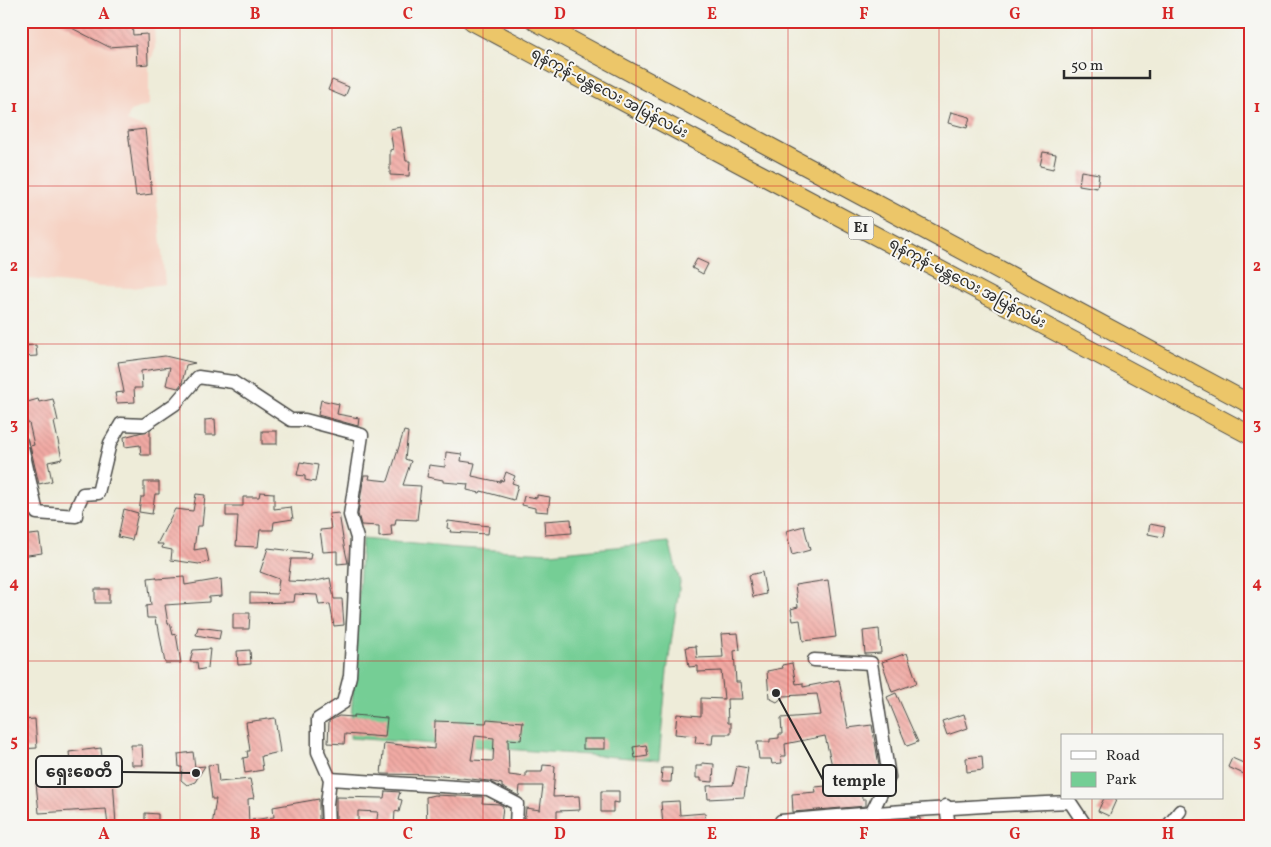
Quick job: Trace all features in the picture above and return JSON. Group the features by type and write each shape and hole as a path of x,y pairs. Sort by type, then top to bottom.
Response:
{"highway":[{"name":"ရန်ကုန်-မန္တလေး အမြန်လမ်း","path":"472,21 1250,435"},
{"name":"ရန်ကုန်-မန္တလေး အမြန်လမ်း","path":"535,21 1250,404"}],"street":[{"path":"21,442 37,513 76,516 76,509 83,494 98,493 110,443 121,424 144,424 175,404 198,377 233,382 291,420 305,420 362,434 350,515 356,538 350,676 343,703 318,719 318,752 330,779 327,804 328,826"},
{"path":"814,660 871,663 889,777 872,812"},
{"path":"330,779 488,789 517,804 516,826"},
{"path":"781,826 781,821 872,812 946,806 1070,802 1086,826"},
{"path":"946,806 949,826"},
{"path":"1168,826 1180,811"}],"shaded area":[{"path":"21,21 154,21 155,50 149,64 149,105 130,111 127,121 150,130 165,284 131,288 103,287 21,278"}],"green space":[{"path":"362,539 457,548 550,553 669,542 680,582 667,671 659,760 350,738"}],"building":[{"path":"58,21 98,21 102,26 132,23 133,35 147,34 148,64 137,65 136,45 109,47"},
{"path":"332,80 349,87 345,97 328,90"},
{"path":"951,112 970,117 967,128 948,123"},
{"path":"401,127 406,161 410,161 409,176 390,175 390,150 393,149 390,129"},
{"path":"145,129 152,194 136,196 128,131"},
{"path":"1043,152 1056,154 1053,169 1040,166"},
{"path":"1081,171 1099,174 1097,188 1079,185"},
{"path":"697,259 708,264 703,274 692,268"},
{"path":"36,345 37,356 21,357 21,346"},
{"path":"165,356 195,363 186,365 182,383 178,388 166,385 170,367 141,371 142,388 134,388 135,402 117,403 115,393 124,392 118,362"},
{"path":"38,399 39,402 53,399 58,421 54,422 62,459 48,462 52,481 39,484 30,446 34,445 29,423 27,423 26,415 21,415 21,404"},
{"path":"321,400 339,404 337,414 359,418 358,426 318,415"},
{"path":"215,419 216,435 205,435 205,420"},
{"path":"150,430 150,455 141,455 140,445 125,447 124,437"},
{"path":"262,431 277,431 277,444 262,444"},
{"path":"404,431 408,432 405,459 411,461 403,485 421,486 417,520 396,519 395,525 391,525 392,536 379,537 379,526 361,525 358,514 364,475 370,475 369,479 388,481"},
{"path":"446,452 462,454 461,461 475,463 472,476 500,482 501,480 503,481 506,472 515,476 512,483 518,485 514,500 481,491 480,493 467,490 468,484 443,482 443,480 427,477 429,465 445,467"},
{"path":"300,462 318,465 315,482 305,480 305,476 297,475"},
{"path":"144,482 159,482 159,494 155,494 152,514 139,512 141,497 144,497"},
{"path":"260,492 274,493 274,509 291,507 293,519 274,522 273,530 260,530 258,547 236,546 238,516 226,516 226,506 243,506 243,497 259,497"},
{"path":"196,494 205,495 202,526 197,526 194,550 206,548 209,562 199,564 171,560 172,550 162,548 163,544 157,544 175,509 193,511"},
{"path":"537,495 550,497 548,512 535,511 535,508 522,505 524,496 537,498"},
{"path":"124,509 138,513 132,540 118,537"},
{"path":"339,513 348,563 337,564 337,551 323,552 320,530 331,529 329,514"},
{"path":"571,519 572,533 545,535 544,521"},
{"path":"448,521 489,526 488,534 450,532 451,529 447,528"},
{"path":"1150,524 1165,527 1163,537 1148,534"},
{"path":"804,526 810,550 792,555 786,531"},
{"path":"39,534 42,553 21,556 21,536"},
{"path":"268,548 311,553 310,559 291,559 288,581 311,582 330,578 334,599 342,599 344,625 334,626 330,604 319,605 317,595 295,594 294,602 250,603 250,593 277,594 279,579 260,572"},
{"path":"762,572 766,594 753,597 749,575"},
{"path":"156,577 157,579 184,577 185,585 221,579 222,596 209,597 209,602 165,605 168,624 170,623 173,635 176,634 181,663 165,663 158,625 156,625 155,618 147,618 146,606 151,605 148,578"},
{"path":"828,580 836,637 803,641 800,620 793,621 791,609 798,607 795,585"},
{"path":"95,589 109,589 109,603 95,603"},
{"path":"233,613 250,613 249,629 233,629"},
{"path":"198,627 221,630 219,639 196,635"},
{"path":"879,629 881,653 865,654 863,631"},
{"path":"738,633 740,650 734,651 736,682 740,682 742,699 727,699 728,723 731,723 731,734 713,734 712,744 695,743 696,736 675,734 677,714 701,716 701,698 724,699 721,671 698,672 698,666 689,667 686,647 696,646 697,658 723,657 721,634"},
{"path":"210,649 208,668 198,670 197,662 190,662 193,650"},
{"path":"250,650 251,664 238,665 237,651"},
{"path":"907,653 917,683 892,692 882,662"},
{"path":"792,663 796,684 803,683 803,687 839,680 848,728 872,725 880,771 860,774 862,799 866,799 866,806 793,812 792,794 816,792 815,787 826,786 827,793 851,791 849,768 833,770 825,736 785,744 786,756 781,756 782,763 772,764 771,759 759,759 757,742 770,742 770,739 779,738 779,734 782,734 781,718 821,715 817,694 784,696 777,702 769,698 767,671 783,668 782,665"},
{"path":"896,693 918,742 907,746 887,697"},
{"path":"964,714 968,728 947,735 942,721"},
{"path":"354,715 387,718 385,737 345,734 344,744 328,743 329,721 339,716 354,717"},
{"path":"275,718 280,752 261,756 263,770 245,773 243,758 248,757 247,751 250,751 246,722"},
{"path":"35,719 37,748 21,749 21,720"},
{"path":"487,719 523,722 521,740 508,739 509,775 526,777 526,772 542,772 543,765 555,766 553,797 579,796 580,810 557,811 557,824 524,825 526,808 540,810 543,786 520,786 519,796 502,787 502,784 489,781 433,775 381,774 384,743 434,749 435,721 486,723","holes":["475,736 494,738 493,761 471,760"]},
{"path":"583,739 605,739 605,749 583,749"},
{"path":"131,745 142,745 143,765 132,765"},
{"path":"646,745 648,756 635,758 633,747"},
{"path":"101,748 104,777 113,777 116,826 108,826 106,809 39,813 36,783 72,779 69,752"},
{"path":"193,752 195,767 205,766 195,782 187,785 181,780 182,767 179,767 178,754"},
{"path":"982,756 983,770 967,772 966,758"},
{"path":"1232,758 1248,765 1244,774 1228,767"},
{"path":"702,763 714,764 713,782 701,781 701,778 696,778 696,766 702,766"},
{"path":"217,764 219,782 250,779 254,798 248,799 249,826 212,826 216,799 212,799 208,765"},
{"path":"737,766 748,768 744,797 708,799 707,786 733,785"},
{"path":"662,768 672,768 671,782 661,782"},
{"path":"385,791 400,792 398,799 402,800 399,812 395,811 394,826 376,826 378,812 358,811 358,826 345,826 346,821 336,822 336,797 384,798"},
{"path":"601,791 619,791 619,803 613,802 613,812 601,812"},
{"path":"434,795 483,797 482,803 499,804 503,806 501,826 427,826 426,797"},
{"path":"319,799 319,826 302,826 302,822 251,826 251,820 274,817 273,807"},
{"path":"1103,800 1116,800 1109,816 1098,811"},
{"path":"679,801 680,815 705,813 706,822 702,822 702,826 663,826 661,802"},
{"path":"145,813 158,814 158,826 145,826"},
{"path":"920,818 920,826 890,826 890,820"}],"place":[{"name":"temple","path":"776,693"},
{"name":"ရှေးစေတီ","path":"196,773"}]}
